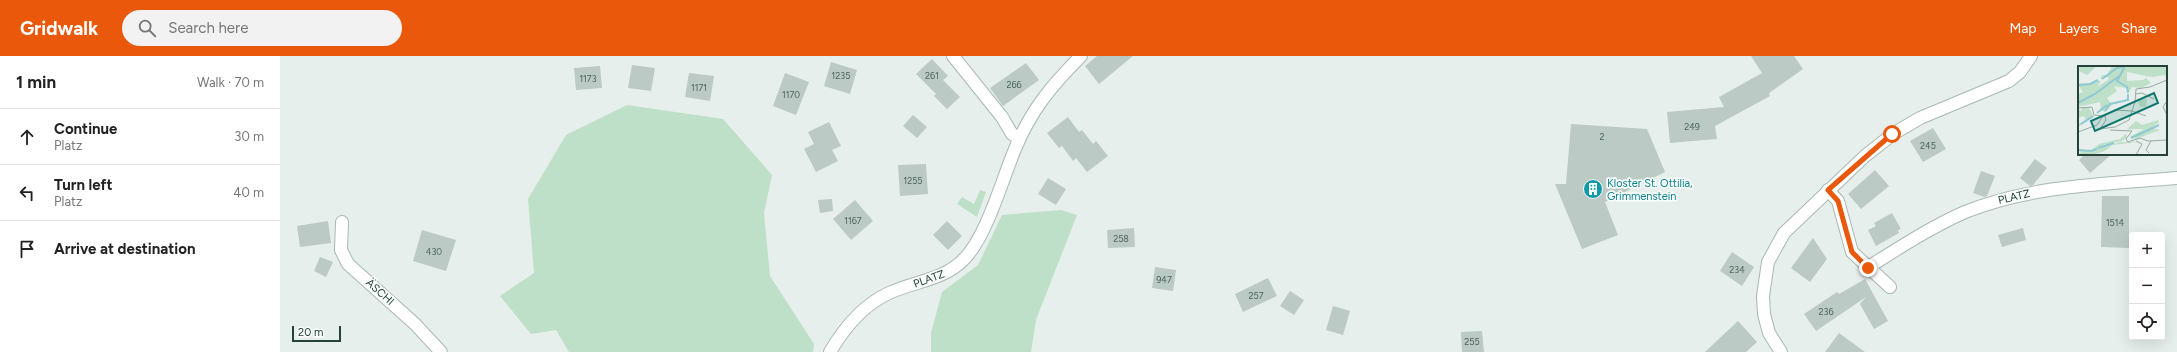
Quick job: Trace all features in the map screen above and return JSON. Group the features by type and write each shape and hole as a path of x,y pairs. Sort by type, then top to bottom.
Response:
{"street":[{"path":"953,56 1002,117 1012,134 1019,138"},
{"name":"PLATZ","path":"830,352 844,329 863,310 889,293 949,272 965,259 977,245 1019,138 1031,114 1046,93 1081,56"},
{"path":"1781,352 1769,333 1764,314 1762,296 1768,262 1784,233 1828,190 1892,134 1920,118 2009,81 2020,72 2031,56"},
{"name":"PLATZ","path":"1868,268 1917,237 1965,212 2000,200 2055,188 2177,178"},
{"path":"1828,190 1838,201 1852,252 1890,287"},
{"name":"ÄSCHI","path":"342,222 341,250 348,264 414,324 441,352"}],"green space":[{"path":"627,105 723,119 772,175 764,213 770,276 814,344 813,352 569,352 556,330 531,334 500,296 534,273 528,199 566,135"},
{"path":"980,190 986,192 977,217 957,204 962,197 974,204"},
{"path":"1061,210 1077,215 1036,320 1031,352 931,352 931,333 942,292 978,265 1002,215"}],"building":[{"path":"1097,56 1133,56 1099,84 1085,66"},
{"path":"1751,56 1794,56 1803,69 1769,93 1770,96 1715,126 1717,139 1670,143 1667,112 1724,107 1719,97 1762,73"},
{"path":"932,59 948,76 943,80 960,97 947,109 934,96 936,94 916,74"},
{"path":"831,62 857,70 850,94 824,86"},
{"path":"1026,63 1039,80 1003,106 990,88"},
{"path":"632,65 655,68 651,91 628,88"},
{"path":"600,66 602,88 576,90 574,68"},
{"path":"689,73 714,76 710,101 685,97"},
{"path":"785,73 809,82 796,115 773,106"},
{"path":"913,115 927,127 917,138 903,126"},
{"path":"1068,117 1079,132 1082,130 1093,144 1096,141 1108,156 1087,172 1076,158 1073,161 1062,146 1059,148 1047,133"},
{"path":"829,122 841,146 832,150 838,161 816,172 804,149 814,144 808,132"},
{"name":"Kloster St. Ottilia, Grimmenstein","path":"1571,124 1647,129 1665,172 1605,202 1618,235 1582,249 1555,184 1566,184"},
{"path":"1933,128 1946,149 1923,162 1910,141"},
{"path":"2084,155 2111,155 2090,173 2079,160"},
{"path":"2035,159 2047,168 2033,185 2030,186 2020,178"},
{"path":"926,164 928,194 900,196 898,165"},
{"path":"1875,170 1889,186 1861,209 1848,194"},
{"path":"1981,171 1995,176 1987,196 1984,197 1973,193"},
{"path":"1048,178 1066,189 1056,205 1038,194"},
{"path":"2102,196 2129,196 2129,248 2101,247"},
{"path":"832,199 833,211 820,213 818,200"},
{"path":"855,200 873,221 851,240 833,219"},
{"path":"1892,213 1901,229 1898,230 1899,233 1876,246 1868,230 1876,226 1874,223"},
{"path":"328,221 331,243 300,247 297,226"},
{"path":"947,221 962,236 948,250 933,235"},
{"path":"1134,228 1135,247 1108,248 1107,230"},
{"path":"2023,228 2026,240 2002,247 1998,235"},
{"path":"422,230 456,240 446,271 413,261"},
{"path":"1813,238 1827,259 1810,282 1791,268"},
{"path":"1732,252 1754,267 1742,286 1720,271"},
{"path":"320,257 333,262 326,277 314,271"},
{"path":"1155,267 1176,270 1173,291 1152,288"},
{"path":"1268,278 1277,296 1243,312 1235,294"},
{"path":"1865,279 1888,321 1874,329 1860,304 1866,297 1816,331 1804,314 1837,292 1839,294"},
{"path":"1290,291 1304,300 1294,315 1280,306"},
{"path":"1333,306 1350,311 1343,335 1326,330"},
{"path":"1738,321 1757,342 1746,352 1705,352"},
{"path":"1482,331 1484,352 1462,352 1461,332"},
{"path":"1839,333 1865,352 1825,352"}],"place":[{"name":"Kloster St. Ottilia, Grimmenstein","path":"1593,189"}],"route":[{"path":"1868,268 1852,252 1838,201 1828,190 1865,156 1892,134"}]}
